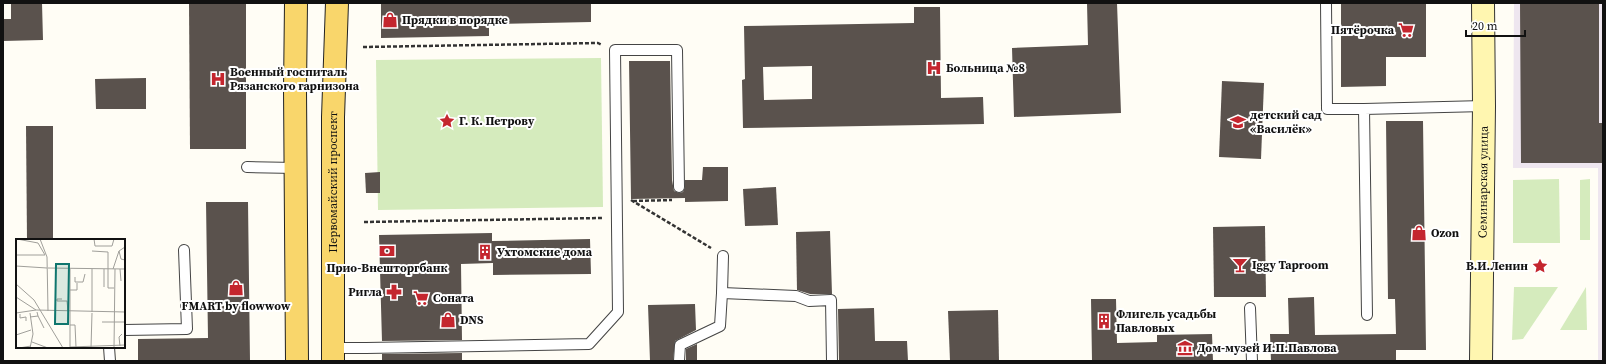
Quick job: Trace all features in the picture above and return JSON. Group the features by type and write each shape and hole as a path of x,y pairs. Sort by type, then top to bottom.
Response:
{"main road":[{"path":"296,3 297,361"},
{"name":"Первомайский проспект","path":"333,354 333,117 336,3"},
{"name":"Семинарская улица","path":"1481,361 1484,106 1483,3"}],"lane":[{"path":"1326,3 1327,109 1484,106"},
{"path":"333,354 374,348 589,344 618,312 616,218 616,50 677,50 679,187"},
{"path":"1364,109 1367,315"},
{"path":"247,167 296,168"},
{"path":"125,330 187,329 184,250"},
{"path":"679,361 680,346 720,326 723,256"},
{"path":"722,293 796,296 809,300 831,300 832,361"},
{"path":"1250,308 1252,361"},
{"path":"109,348 110,361"}],"path":[{"path":"363,48 598,43 616,50"},
{"path":"616,196 633,201 723,256"},
{"path":"616,196 633,201 679,200"},
{"path":"364,222 616,218"}],"shaded area":[{"path":"1514,3 1603,3 1603,361 1598,361 1598,168 1513,168"}],"green space":[{"path":"601,58 603,207 378,210 376,60"},
{"path":"1559,179 1560,243 1513,243 1513,180"},
{"path":"1590,179 1590,240 1580,240 1580,180"},
{"path":"1514,287 1558,287 1523,339 1512,340"},
{"path":"1586,287 1587,330 1560,330"}],"building":[{"path":"11,3 42,3 43,40 3,41 3,19 11,19"},
{"name":"Военный госпиталь Рязанского гарнизона","path":"189,3 246,3 246,149 190,149"},
{"path":"381,3 591,3 591,22 489,24 489,36 381,38"},
{"path":"1087,3 1117,3 1121,113 1014,117 1012,48 1088,45"},
{"path":"1341,3 1426,3 1426,57 1386,57 1386,86 1341,87"},
{"path":"1520,3 1599,3 1599,123 1603,123 1603,163 1521,163"},
{"path":"914,7 940,7 941,98 983,97 984,124 743,128 742,80 745,79 744,26 914,23","holes":["812,66 812,99 764,100 763,67"]},
{"path":"629,61 670,61 672,180 674,191 679,193 683,192 685,180 702,180 703,167 728,167 728,201 685,202 685,198 631,199"},
{"path":"146,78 146,109 96,109 95,79"},
{"path":"1222,81 1264,83 1261,159 1219,157"},
{"path":"1386,121 1423,121 1426,350 1396,350 1396,361 1271,361 1270,334 1289,334 1288,298 1314,297 1315,335 1396,334 1395,299 1388,299"},
{"path":"26,126 53,126 53,239 27,239"},
{"path":"380,172 380,193 366,193 365,173"},
{"path":"776,187 778,225 745,226 743,189"},
{"path":"206,202 248,202 250,361 138,361 138,339 208,338"},
{"path":"1265,226 1266,297 1214,297 1213,227"},
{"path":"830,231 832,294 810,294 797,290 796,232"},
{"path":"492,233 492,241 590,239 591,274 493,275 493,263 461,264 462,340 382,341 379,235"},
{"path":"1091,299 1116,299 1117,343 1157,342 1157,335 1212,334 1213,361 1092,361"},
{"path":"695,304 696,330 675,341 673,361 650,361 648,305"},
{"path":"874,308 875,341 907,341 908,361 839,361 838,309"},
{"path":"998,310 999,361 950,361 948,311"},
{"path":"697,344 697,361 686,361 686,349"},
{"path":"462,353 462,361 382,361 382,354"}],"place":[{"name":"Прядки в порядке","path":"390,20"},
{"name":"Пятёрочка","path":"1406,30"},
{"name":"Больница №8","path":"934,68"},
{"name":"Военный госпиталь Рязанского гарнизона","path":"218,79"},
{"name":"Г. К. Петрову","path":"447,121"},
{"name":"детский сад «Василёк»","path":"1238,122"},
{"name":"Ozon","path":"1419,233"},
{"name":"Прио-Внешторгбанк","path":"387,251"},
{"name":"Ухтомские дома","path":"485,252"},
{"name":"Iggy Taproom","path":"1240,265"},
{"name":"В.И.Ленин","path":"1540,266"},
{"name":"FMART by flowwow","path":"236,288"},
{"name":"Ригла","path":"394,292"},
{"name":"Соната","path":"421,298"},
{"name":"DNS","path":"448,320"},
{"name":"Флигель усадьбы Павловых","path":"1104,321"},
{"name":"Дом-музей И.П.Павлова","path":"1185,348"}]}
